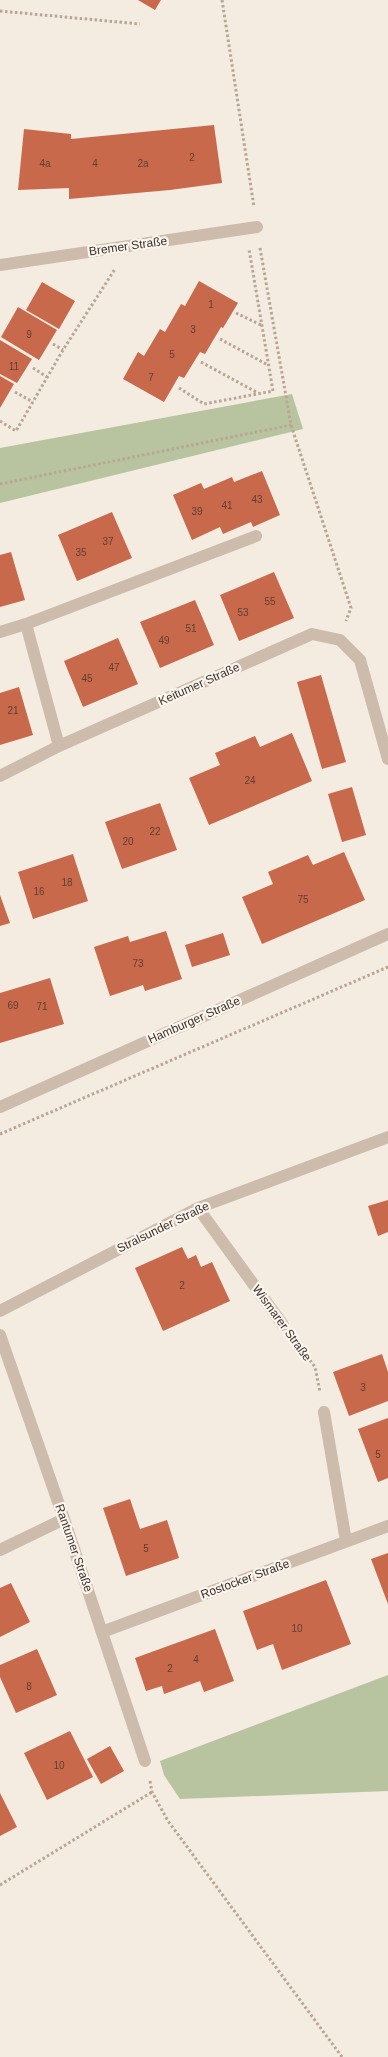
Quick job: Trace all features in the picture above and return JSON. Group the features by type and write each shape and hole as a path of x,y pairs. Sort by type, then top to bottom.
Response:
{"street":[{"name":"Bremer Straße","path":"0,265 251,228"},
{"path":"0,632 26,624 256,536"},
{"path":"26,624 59,746"},
{"name":"Keitumer Straße","path":"0,776 59,746 312,634 340,640"},
{"path":"340,640 360,660 388,759"},
{"name":"Hamburger Straße","path":"0,1107 388,934"},
{"name":"Stralsunder Straße","path":"0,1311 198,1208 388,1137"},
{"name":"Wismarer Straße","path":"198,1208 284,1325"},
{"name":"Rantumer Straße","path":"0,1335 145,1761"},
{"path":"324,1412 346,1541"},
{"path":"0,1550 64,1519"},
{"name":"Rostocker Straße","path":"102,1632 388,1526"}],"path":[{"path":"179,388 204,404 273,390 262,326 222,0"},
{"path":"0,11 140,24"},
{"path":"251,228 291,425 351,608 340,640"},
{"path":"0,422 16,431 63,350 131,245"},
{"path":"236,313 262,326"},
{"path":"220,339 269,365"},
{"path":"53,344 63,350"},
{"path":"200,362 259,393"},
{"path":"33,368 47,377"},
{"path":"15,392 33,402"},
{"path":"0,484 291,425"},
{"path":"0,1134 388,967"},
{"name":"Wismarer Straße","path":"284,1325 315,1367 324,1412"},
{"path":"145,1761 152,1792 168,1820 342,2057"},
{"path":"0,1885 152,1792"}],"green space":[{"path":"292,394 303,429 0,503 0,448"},
{"path":"388,1675 388,1791 180,1799 164,1775 160,1761"}],"building":[{"path":"138,0 161,0 155,10"},
{"path":"214,125 222,183 170,190 69,199 69,188 18,190 24,129 71,134 71,139"},
{"path":"199,281 238,303 205,354 200,352 184,378 179,376 164,402 123,379 138,352 144,356 160,329 165,332 181,304 185,306"},
{"path":"42,282 75,301 59,329 26,310"},
{"path":"18,307 57,330 39,360 1,337"},
{"path":"0,340 32,359 17,383 0,374"},
{"path":"0,376 14,384 0,408"},
{"path":"262,471 280,515 253,527 251,522 223,534 220,527 192,540 173,495 201,483 204,489 232,477 234,482"},
{"path":"112,512 132,558 77,581 58,535"},
{"path":"11,552 25,600 0,607 0,555"},
{"path":"274,572 294,618 239,641 220,595"},
{"path":"195,600 214,645 160,668 140,622"},
{"path":"118,638 138,684 83,707 64,661"},
{"path":"321,675 346,762 322,769 297,682"},
{"path":"19,687 33,735 0,745 0,693"},
{"path":"292,733 312,781 209,825 189,778 220,765 215,753 255,736 260,747"},
{"path":"352,787 366,835 342,842 328,794"},
{"path":"160,803 177,850 122,869 105,822"},
{"path":"344,852 365,900 262,944 242,897 273,884 268,872 308,855 313,865"},
{"path":"73,854 88,901 33,919 18,872"},
{"path":"0,895 10,923 0,926"},
{"path":"166,931 182,979 145,991 143,985 110,996 94,947 128,936 130,942"},
{"path":"223,933 230,955 192,967 185,945"},
{"path":"50,978 64,1024 0,1043 0,993"},
{"path":"388,1200 388,1232 378,1236 368,1206"},
{"path":"182,1247 188,1259 196,1255 201,1267 212,1262 230,1301 163,1331 135,1268"},
{"path":"382,1354 388,1372 388,1401 349,1416 333,1372"},
{"path":"388,1418 388,1478 378,1482 358,1429"},
{"path":"130,1499 140,1529 167,1520 179,1558 126,1576 103,1508"},
{"path":"388,1553 388,1604 371,1559"},
{"path":"326,1580 351,1644 282,1670 273,1644 257,1650 243,1611"},
{"path":"11,1583 30,1622 0,1637 0,1588"},
{"path":"215,1629 234,1681 204,1692 200,1681 164,1694 162,1686 146,1691 135,1658"},
{"path":"37,1649 57,1695 16,1713 0,1677 0,1665"},
{"path":"70,1731 93,1777 47,1800 24,1753"},
{"path":"110,1746 124,1771 101,1784 87,1759"},
{"path":"0,1793 17,1827 0,1836"}]}
